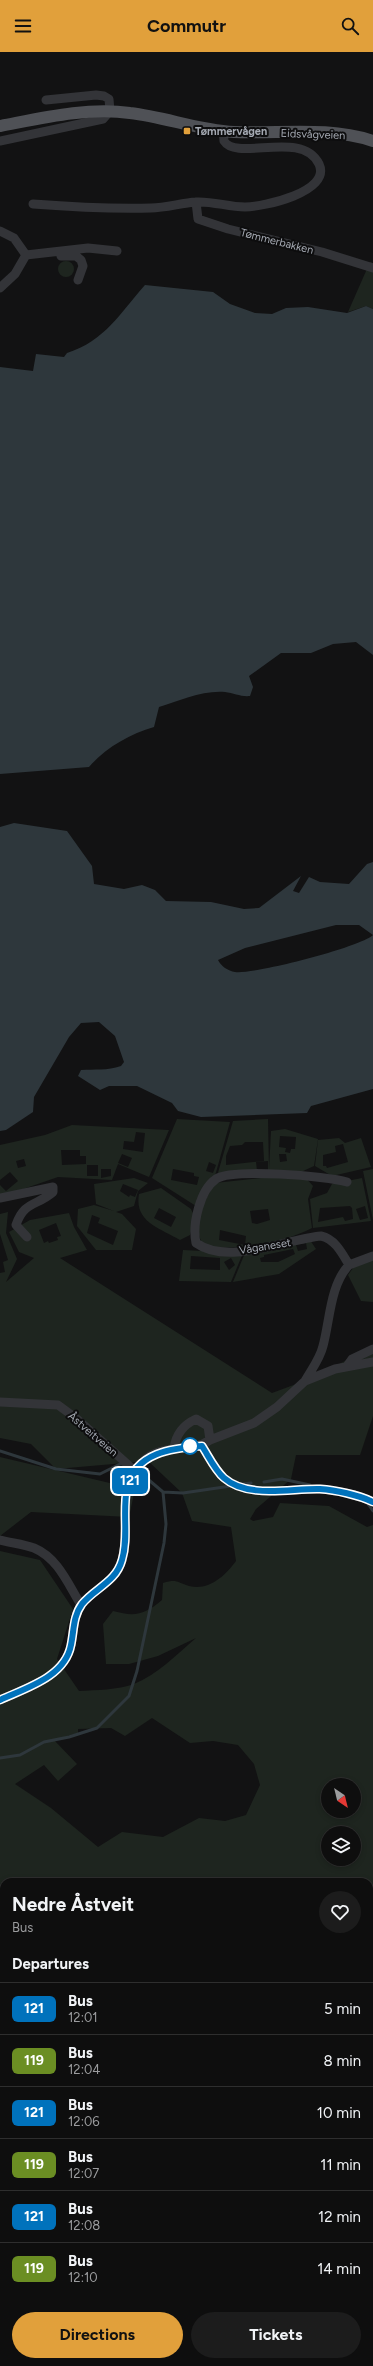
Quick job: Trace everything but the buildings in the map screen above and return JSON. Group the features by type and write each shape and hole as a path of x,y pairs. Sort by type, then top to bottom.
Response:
{"main road":[{"name":"Eidsvågveien","path":"0,126 67,115 110,111 140,114 223,131 325,132 356,136 373,141"}],"street":[{"path":"0,141 95,122 106,118 110,111 109,99 101,95 46,100"},
{"path":"33,204 151,208 196,202 243,207 259,205 306,191 319,176 320,167 317,160 304,151 283,146 233,148 226,144 223,131"},
{"name":"Tømmerbakken","path":"196,202 198,219 228,229 322,252 373,268"},
{"path":"0,231 14,238 26,254 36,257 70,255 79,258 83,266 78,280"},
{"path":"26,254 88,248 117,251"},
{"path":"0,288 15,274 26,254"},
{"name":"Våganeset","path":"347,1182 301,1174 252,1174 218,1177 209,1185 203,1198 195,1232 196,1243 202,1247 220,1251 247,1251 314,1237 326,1237 340,1250 349,1265"},
{"path":"0,1198 46,1186 53,1187 53,1192 30,1205 20,1215 16,1225 27,1237"},
{"path":"0,1700 41,1681 60,1668 66,1658 71,1646 74,1622 82,1605 112,1579 122,1561 126,1536 127,1488 138,1468 152,1454 174,1448 206,1443 254,1423 277,1407 305,1381 320,1356 336,1287 344,1270 349,1265 373,1256"},
{"path":"347,1366 352,1359 373,1349"},
{"path":"305,1381 347,1366 373,1362"},
{"name":"Åstveitveien","path":"0,1402 58,1405 77,1418 127,1463 138,1468"},
{"path":"174,1448 175,1439 181,1430 187,1423 196,1420 208,1426 206,1443 216,1470 225,1479 236,1485 253,1489 322,1489 373,1502"},
{"path":"0,1540 34,1548 46,1555 58,1566 82,1605"}],"shaded area":[{"path":"63,261 69,261 74,266 72,275 69,277 63,277 58,272 58,266"},
{"path":"370,262 373,263 373,309 366,306 348,312"},
{"path":"145,285 213,292 230,304 255,313 272,314 286,308 308,307 347,313 366,306 373,309 373,655 356,642 333,644 311,653 281,653 249,676 253,687 250,696 225,692 208,693 191,696 159,707 154,727 118,742 95,760 89,767 0,774 0,367 33,371 36,354 64,357 67,353 80,348 102,334"},
{"path":"14,823 67,831 92,866 94,884 124,889 142,885 155,890 166,901 211,902 244,909 259,908 301,876 293,891 299,893 309,877 320,882 349,884 367,864 373,862 373,935 373,1089 311,1106 307,1113 201,1117 178,1111 172,1103 137,1086 109,1086 100,1090 78,1076 81,1070 111,1069 121,1066 124,1062 115,1036 99,1022 81,1023 69,1037 34,1097 33,1112 6,1130 0,1131 0,827","holes":["336,925 359,925 373,935 364,940 329,953 283,965 245,972 230,971 218,960 245,948"]},
{"path":"177,1119 230,1122 215,1176 196,1206 152,1178","holes":["209,1162 216,1165 213,1173 206,1171","173,1169 194,1173 194,1176 199,1177 197,1185 171,1180"]},
{"path":"268,1119 269,1170 271,1131 285,1129 318,1139 314,1166 301,1172 217,1176 233,1121","holes":["280,1136 296,1137 295,1149 291,1149 290,1153 285,1152 286,1148 279,1147","245,1142 263,1142 264,1161 226,1165 226,1156 230,1146 242,1145","279,1154 286,1154 287,1161 280,1162","268,1161 268,1171 257,1171 256,1162"]},
{"path":"72,1125 169,1130 149,1177 118,1164 112,1180 58,1177 0,1197 0,1185 6,1191 18,1181 10,1172 0,1180 0,1145 45,1135","holes":["136,1132 145,1133 143,1152 123,1149 124,1141 134,1142","61,1150 80,1150 80,1156 86,1156 86,1164 62,1165","122,1154 132,1158 128,1167 118,1163","24,1159 26,1166 18,1168 16,1161","87,1165 98,1165 98,1176 87,1176","101,1169 111,1169 111,1176 101,1178"]},
{"path":"339,1138 345,1143 361,1138 371,1167 332,1176 315,1166 318,1140","holes":["343,1144 348,1162 327,1168 326,1166 323,1166 323,1155 336,1152 335,1146"]},
{"path":"373,1169 373,1220 363,1171"},
{"path":"280,1176 305,1177 313,1186 308,1199 312,1228 300,1234 259,1245 231,1248 204,1246 198,1230 198,1222 203,1206 215,1183","holes":["268,1209 270,1220 257,1224 252,1223 250,1211","220,1230 246,1236 245,1245 219,1240"]},
{"path":"134,1178 148,1183 138,1191 134,1206 116,1212 122,1214 136,1229 132,1250 96,1250 77,1226 78,1209 94,1205 114,1211 96,1204 94,1184","holes":["123,1184 138,1190 135,1197 130,1195 129,1197 120,1191","92,1215 100,1218 98,1223 118,1231 113,1245 87,1233"]},
{"path":"362,1178 371,1221 313,1228 310,1199 327,1193 332,1184","holes":["350,1206 352,1208 353,1219 345,1221 343,1217 318,1222 320,1208","365,1206 368,1218 360,1220 356,1209"]},
{"path":"161,1188 191,1209 194,1216 190,1235 180,1240 150,1223 140,1211 139,1194","holes":["159,1208 176,1217 171,1227 154,1218"]},
{"path":"8,1212 6,1233 17,1259 6,1282 34,1258 19,1252 9,1232 30,1220 69,1213 74,1227 87,1250 60,1258 272,1393 307,1380 373,1347 373,1416 360,1455 296,1455 291,1479 256,1509 250,1519 253,1521 273,1517 280,1503 329,1506 367,1527 373,1525 373,1878 0,1878 0,1551 40,1560 73,1609 57,1659 79,1691 114,1689 134,1684 159,1670 196,1638 158,1656 129,1664 106,1664 103,1624 113,1611 127,1614 144,1612 162,1600 163,1583 174,1581 196,1587 210,1584 222,1577 236,1561 231,1527 192,1521 182,1493 148,1461 56,1469 31,1444 0,1438 0,1273 5,1272 3,1262 8,1260 0,1234 0,1214","holes":["56,1223 61,1236 57,1237 58,1240 44,1243 39,1230","152,1718 190,1743 213,1741 238,1745 254,1764 260,1785 246,1815 225,1821 199,1818 163,1837 122,1832 98,1847 51,1808 15,1784 44,1765 58,1781 77,1764 54,1740 78,1733 78,1729 111,1728 125,1736"]},
{"path":"310,1240 316,1249 279,1274 233,1282 245,1253","holes":["306,1243 307,1249 298,1251 296,1245","293,1249 295,1254 278,1262 261,1262 260,1258 264,1257 264,1255"]},
{"path":"183,1250 243,1253 231,1282 179,1281","holes":["191,1256 220,1258 220,1270 190,1269","231,1258 235,1265 229,1270 224,1262"]},
{"path":"373,1259 373,1302 361,1301 348,1275 353,1268"},
{"path":"0,1457 135,1489 129,1517 31,1512 0,1536"}],"waterway":[{"path":"0,1451 56,1469 100,1474 123,1464"},
{"path":"0,1758 20,1755 44,1742 69,1737 97,1728 129,1696 137,1671 164,1543 166,1524 163,1492 137,1470"},
{"path":"264,1482 282,1479 310,1485"},
{"path":"243,1484 251,1483"},
{"path":"163,1492 183,1493 231,1486"},
{"path":"368,1504 373,1511"}],"bus line":[{"name":"121","path":"0,1700 52,1675 60,1668 71,1646 74,1622 82,1605 112,1579 122,1561 126,1536 127,1488 135,1471 152,1454 174,1448 202,1446 216,1470 225,1479 236,1485 253,1489 273,1490 322,1489 373,1502"}],"place":[{"name":"Tømmervågen","path":"187,131"}]}
